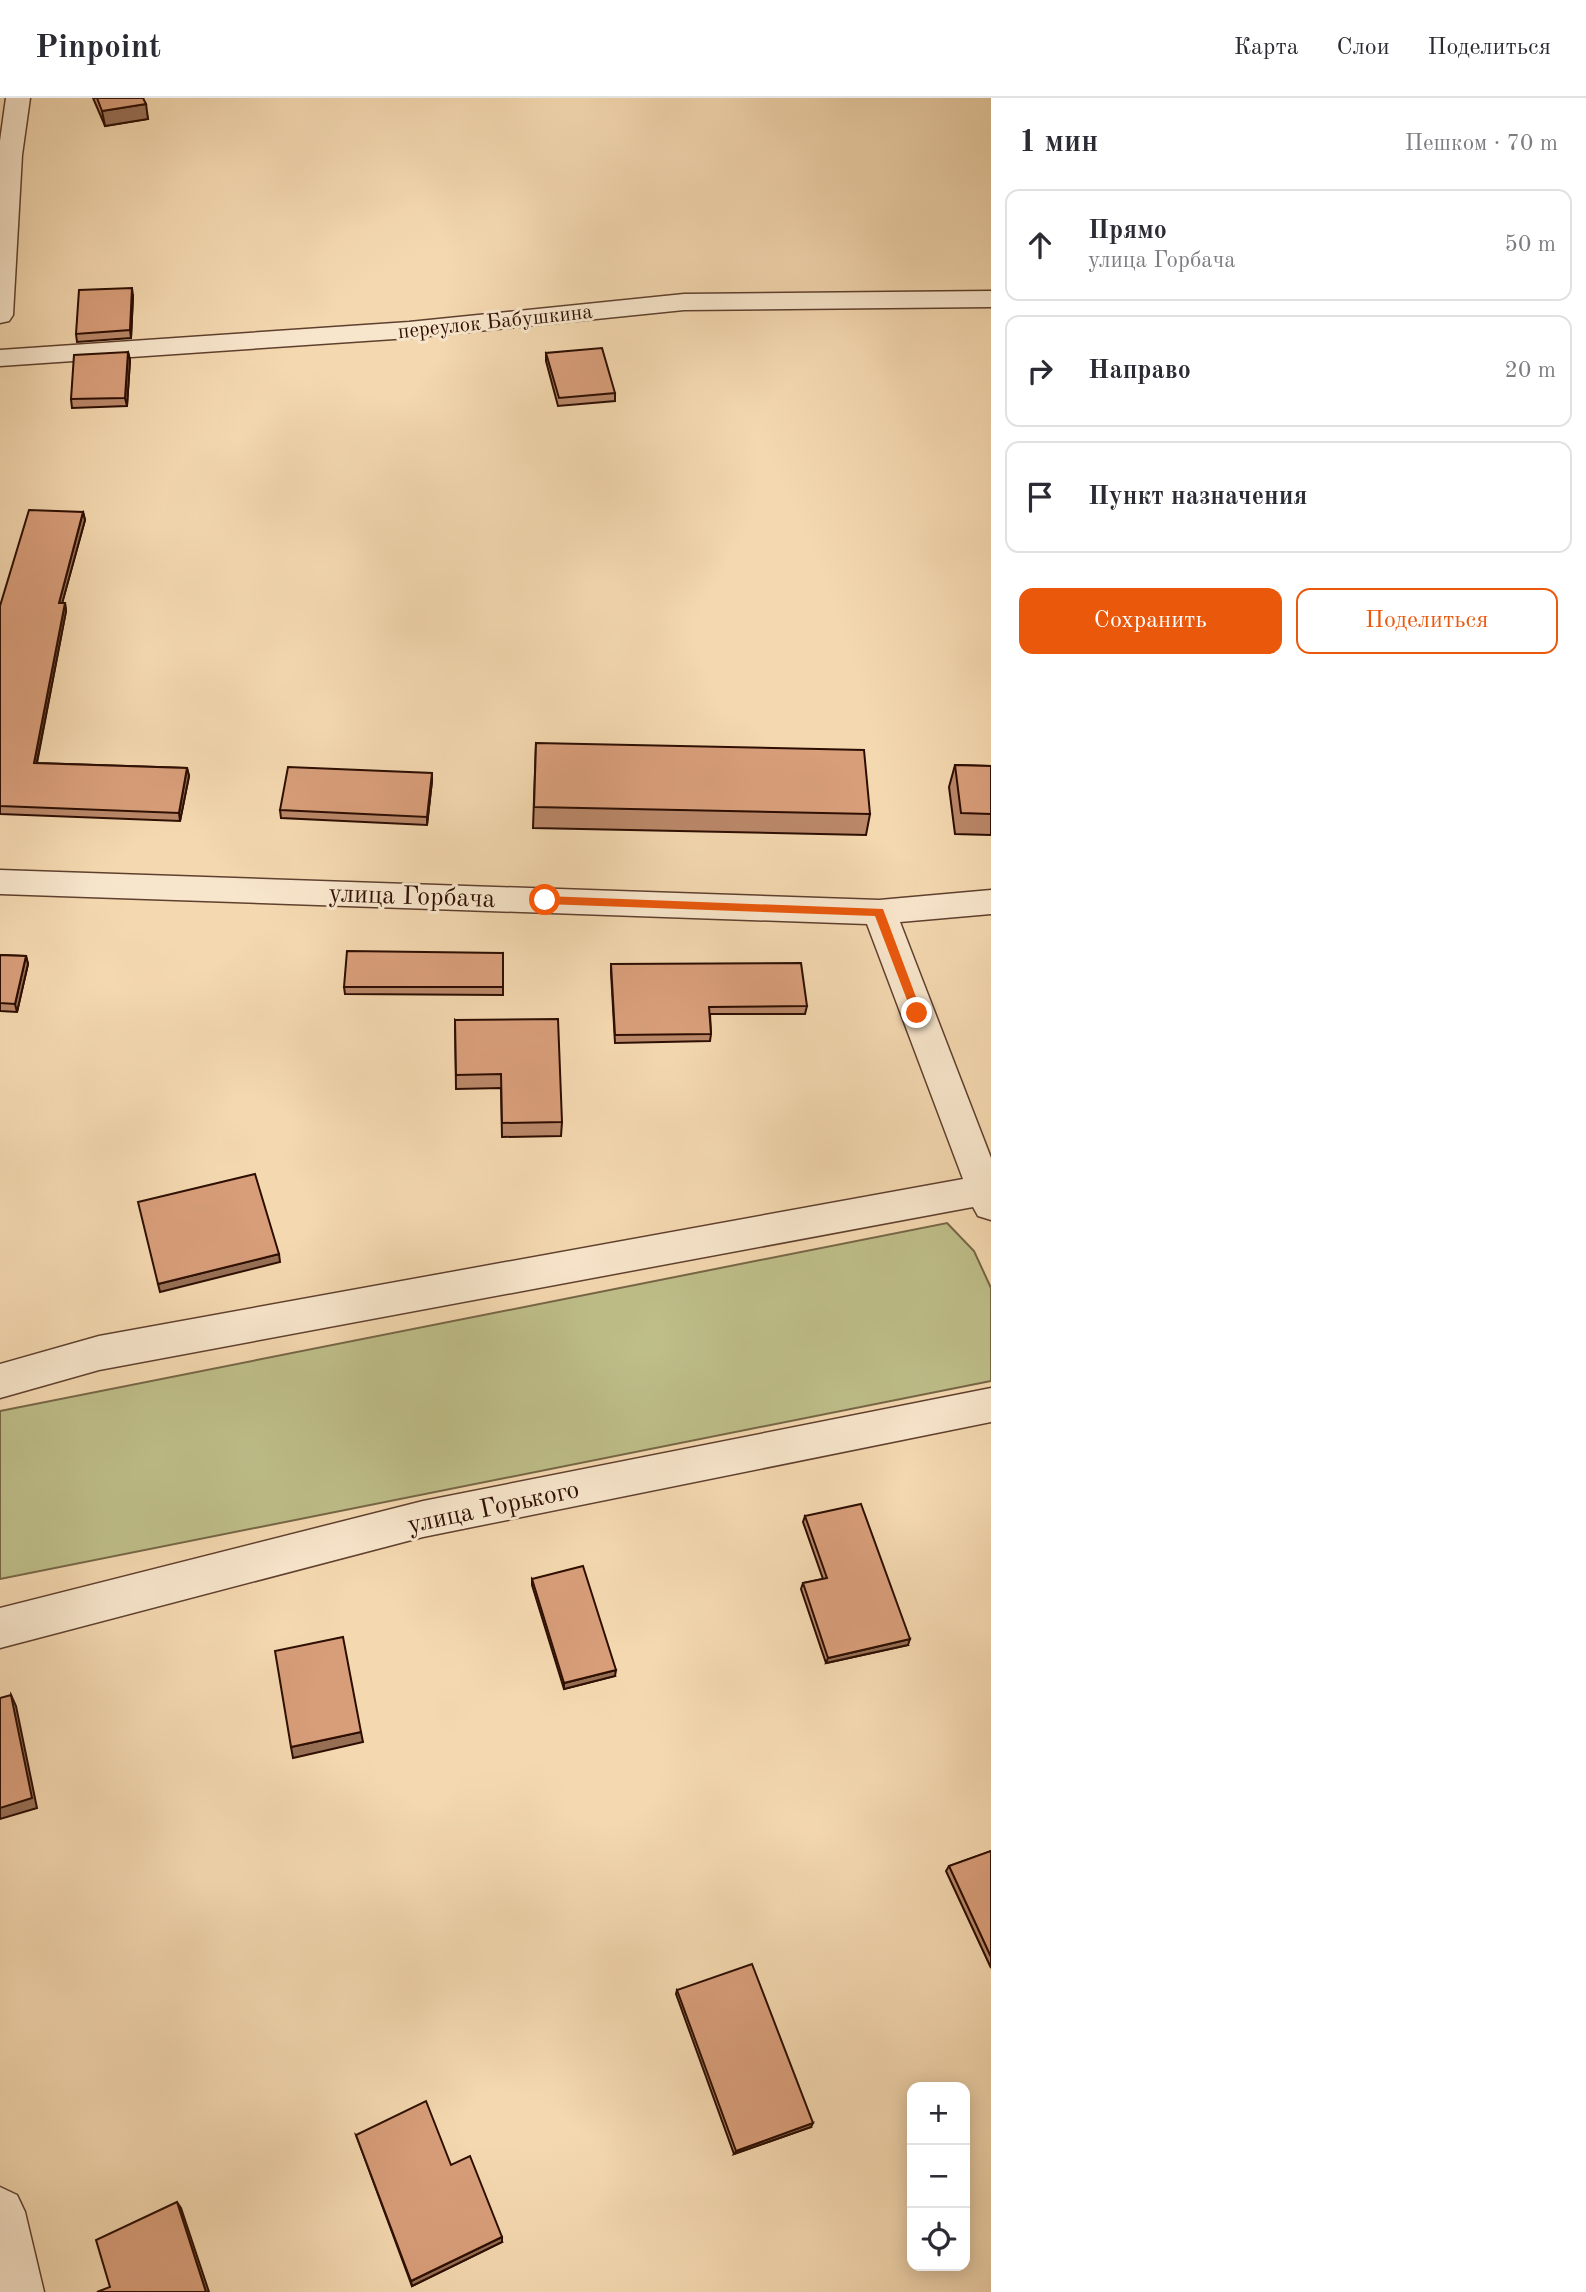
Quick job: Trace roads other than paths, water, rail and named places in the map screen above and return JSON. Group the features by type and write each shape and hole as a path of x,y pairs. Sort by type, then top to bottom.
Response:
{"street":[{"path":"0,315 10,155 18,98"},
{"name":"переулок Бабушкина","path":"0,358 409,330 684,302 991,299"},
{"name":"улица Горбача","path":"0,882 879,912 991,902"},
{"path":"0,1381 99,1353 987,1197 879,912"},
{"name":"улица Горького","path":"0,1628 423,1519 991,1405"},
{"path":"0,2212 19,2292"}]}
